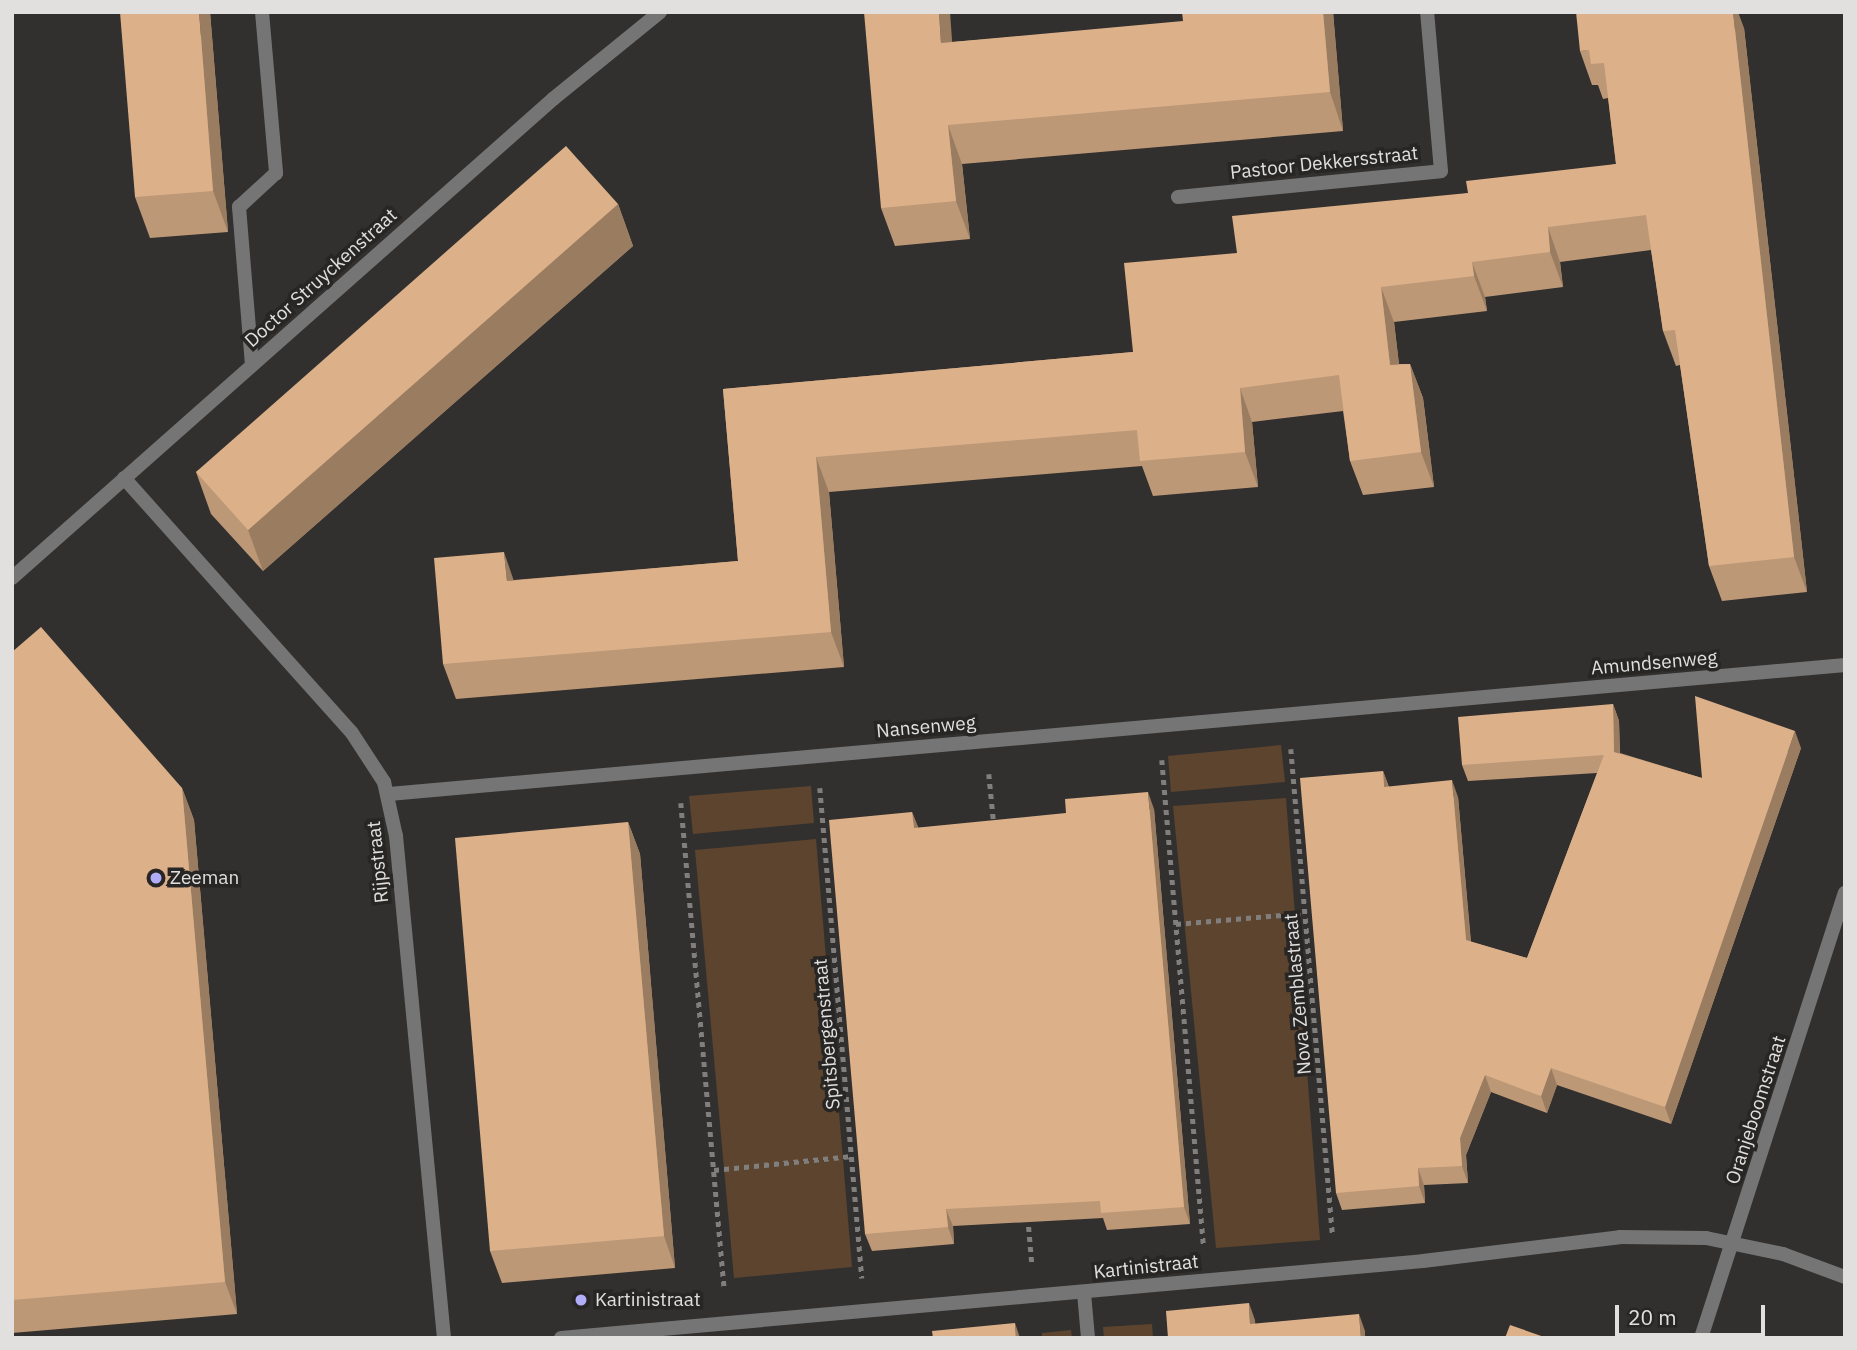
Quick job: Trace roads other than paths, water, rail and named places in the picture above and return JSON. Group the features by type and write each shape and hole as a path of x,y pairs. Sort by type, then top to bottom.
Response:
{"street":[{"path":"252,365 239,207 276,173 262,12"},
{"name":"Doctor Struyckenstraat","path":"12,578 252,365 660,12"},
{"name":"Pastoor Dekkersstraat","path":"1178,197 1441,171 1427,12"},
{"name":"Rijpstraat","path":"124,478 352,733 388,794 444,1338"},
{"name":"Amundsenweg","path":"1468,700 1845,665"},
{"name":"Nansenweg","path":"388,794 1468,700"},
{"name":"Oranjeboomstraat","path":"1701,1338 1734,1244 1845,893"},
{"name":"Kartinistraat","path":"561,1338 609,1336 726,1321 1084,1293 1336,1269 1620,1237 1734,1244 1845,1277"},
{"path":"1084,1293 1088,1338"}],"place":[{"name":"Zeeman","path":"156,878"},
{"name":"Kartinistraat","path":"581,1300"}]}
